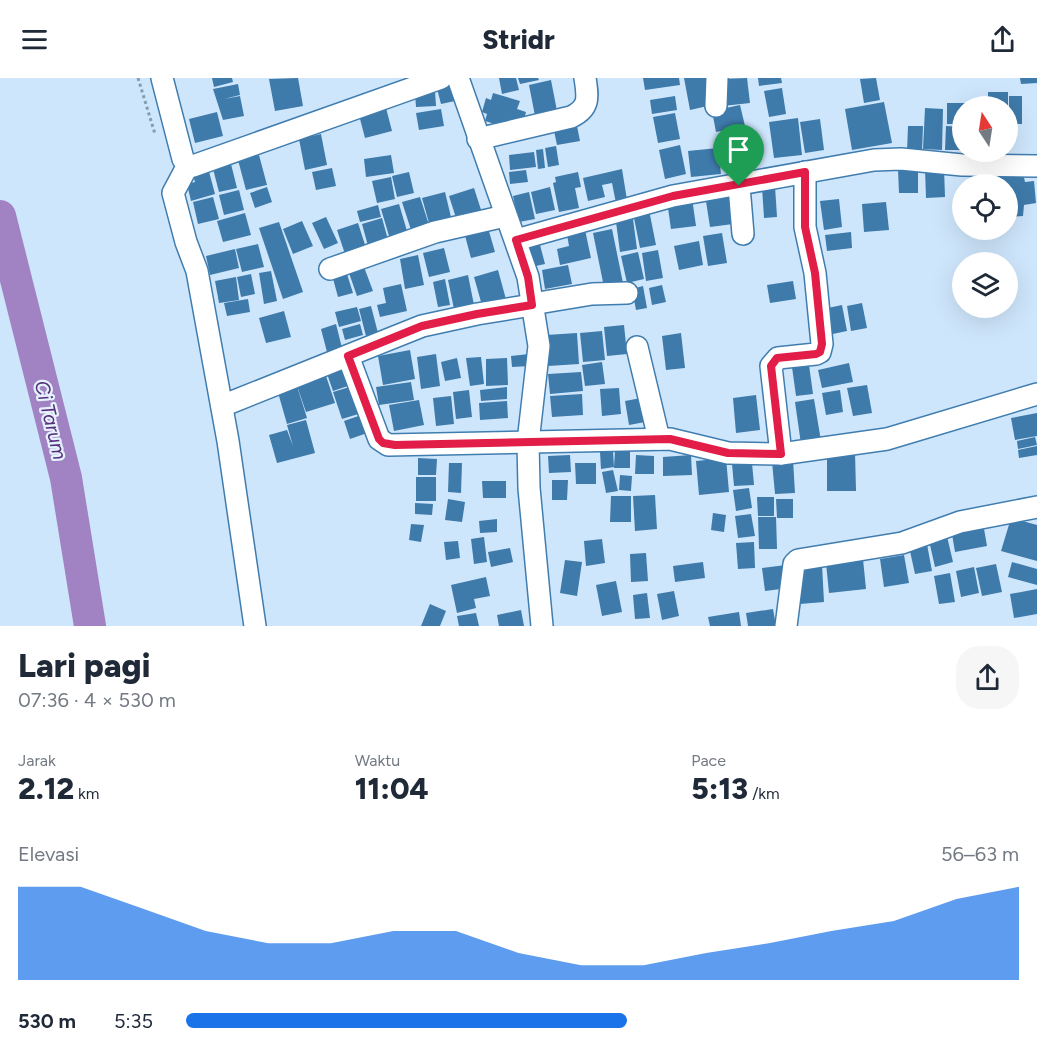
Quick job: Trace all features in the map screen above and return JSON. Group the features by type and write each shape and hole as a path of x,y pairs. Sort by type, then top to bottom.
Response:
{"street":[{"path":"162,78 181,152 188,165"},
{"path":"188,165 193,166 392,87 441,78"},
{"path":"458,78 528,277 538,346 528,442 529,488 542,626"},
{"path":"478,139 577,114 587,103 585,78"},
{"path":"716,106 717,78"},
{"path":"516,240 673,196 887,159 963,165 1037,166"},
{"path":"188,165 173,193 177,216 197,272 222,406 255,626"},
{"path":"781,454 771,366 777,358 816,354 820,352 822,344 815,273 805,227 805,172"},
{"path":"739,186 743,234"},
{"path":"330,269 435,232 505,216"},
{"path":"222,406 422,326 592,294 627,293"},
{"path":"638,347 659,439"},
{"path":"348,356 383,443 670,439 728,453 781,454 887,439 1037,394"},
{"path":"786,626 794,564 798,560 902,543 960,522 1037,507"}],"building":[{"path":"212,78 232,78 233,82 214,87"},
{"path":"298,78 303,106 275,111 269,79"},
{"path":"499,78 516,78 519,90 502,94"},
{"path":"518,78 538,78 539,80 520,84"},
{"path":"643,78 679,78 680,85 645,90"},
{"path":"684,78 706,78 712,105 690,110"},
{"path":"747,78 750,103 723,106 720,79"},
{"path":"758,78 781,78 782,83 759,86"},
{"path":"876,78 880,100 864,103 860,79"},
{"path":"1020,78 1037,78 1037,83 1021,84"},
{"path":"551,80 558,116 536,121 529,85"},
{"path":"450,81 455,101 441,104 436,85"},
{"path":"238,84 240,95 224,99 240,96 244,116 223,120 213,89"},
{"path":"782,88 786,114 769,117 764,91"},
{"path":"435,91 436,106 416,107 415,93"},
{"path":"988,92 1008,92 1008,96 988,96"},
{"path":"493,93 520,101 517,109 526,112 523,123 514,130 485,121 487,114 482,112 486,98 491,100"},
{"path":"675,96 677,110 652,114 650,100"},
{"path":"1018,96 1022,96 1022,124 1018,124"},
{"path":"884,102 892,143 852,150 845,109"},
{"path":"947,103 952,103 952,124 947,124"},
{"path":"740,105 745,126 716,132 712,111"},
{"path":"386,108 392,131 365,138 359,115"},
{"path":"925,108 943,109 942,150 923,149"},
{"path":"441,109 444,126 419,130 416,113"},
{"path":"217,112 223,136 195,143 189,119"},
{"path":"675,113 680,139 658,143 653,117"},
{"path":"798,118 802,155 774,158 769,122"},
{"path":"820,119 824,150 805,153 800,122"},
{"path":"576,121 580,141 557,145 553,126"},
{"path":"908,126 923,126 922,152 907,152"},
{"path":"946,126 952,126 952,150 945,150"},
{"path":"755,131 757,143 737,145 735,133"},
{"path":"321,134 327,165 305,170 299,139"},
{"path":"680,145 686,174 665,179 659,150"},
{"path":"556,146 559,165 548,167 545,148"},
{"path":"740,146 742,160 728,163 725,148"},
{"path":"718,148 721,174 691,177 688,151"},
{"path":"543,149 545,168 538,169 536,150"},
{"path":"534,152 536,167 510,170 509,155"},
{"path":"259,155 267,185 246,190 238,160"},
{"path":"391,155 394,173 366,177 364,159"},
{"path":"229,156 237,188 219,192 211,161"},
{"path":"207,164 215,194 191,201 187,184 195,182 191,168"},
{"path":"332,168 336,186 316,190 312,172"},
{"path":"918,168 918,193 899,193 898,169"},
{"path":"944,168 945,197 926,198 925,169"},
{"path":"622,169 627,200 616,203 612,183 602,185 605,197 588,201 583,178"},
{"path":"526,170 528,182 510,184 509,172"},
{"path":"409,172 414,193 397,197 392,176"},
{"path":"578,172 581,187 575,188 579,208 559,212 553,183 556,182 555,177"},
{"path":"1023,173 1025,182 1034,181 1036,203 1024,205 1023,216 1018,216 1018,174 1015,174"},
{"path":"391,177 395,199 377,203 372,181"},
{"path":"775,186 777,217 764,218 762,187"},
{"path":"267,187 272,202 255,208 250,193"},
{"path":"550,187 555,210 536,214 531,192"},
{"path":"474,188 483,216 458,224 449,196"},
{"path":"239,190 244,210 224,215 219,195"},
{"path":"445,192 451,217 429,223 422,198"},
{"path":"529,192 535,219 519,222 513,196"},
{"path":"729,192 733,224 710,227 705,195"},
{"path":"213,197 219,219 198,224 193,202"},
{"path":"420,197 430,228 412,233 402,202"},
{"path":"692,198 696,226 671,229 667,201"},
{"path":"839,199 842,227 824,230 820,201"},
{"path":"886,202 889,230 864,232 862,204"},
{"path":"399,204 410,241 392,246 381,209"},
{"path":"378,205 381,217 360,222 357,211"},
{"path":"649,210 656,245 640,248 633,213"},
{"path":"245,213 251,235 223,242 217,221"},
{"path":"326,217 338,243 324,249 312,223"},
{"path":"382,218 390,247 370,253 362,224"},
{"path":"633,219 637,249 620,252 616,222"},
{"path":"302,221 313,246 293,254 283,229"},
{"path":"486,221 495,252 471,258 463,228"},
{"path":"279,222 303,292 283,299 259,228"},
{"path":"358,223 367,251 346,257 337,230"},
{"path":"584,225 591,258 560,265 557,249 569,246 566,229"},
{"path":"612,229 623,283 604,287 593,233"},
{"path":"851,232 852,248 827,251 825,235"},
{"path":"722,233 727,263 708,266 703,236"},
{"path":"539,241 545,264 531,267 526,245"},
{"path":"699,241 703,265 679,270 674,246"},
{"path":"258,244 264,267 242,272 236,249"},
{"path":"444,248 450,272 429,277 423,253"},
{"path":"235,249 239,268 210,275 206,256"},
{"path":"658,250 663,278 646,281 642,253"},
{"path":"638,252 644,279 627,283 621,256"},
{"path":"418,255 424,285 405,289 400,259"},
{"path":"568,265 572,284 545,289 542,270"},
{"path":"364,267 373,291 357,296 349,273"},
{"path":"498,270 507,303 483,309 474,277"},
{"path":"271,271 277,301 264,304 259,273"},
{"path":"346,271 353,293 338,297 332,275"},
{"path":"251,274 255,294 241,297 237,277"},
{"path":"468,275 474,305 454,309 448,280"},
{"path":"236,277 239,300 219,303 215,281"},
{"path":"445,279 450,305 438,307 433,282"},
{"path":"793,281 796,299 770,303 767,285"},
{"path":"401,284 407,311 380,317 377,305 386,303 383,288"},
{"path":"662,285 666,302 652,305 649,288"},
{"path":"643,286 647,308 636,310 632,289"},
{"path":"248,299 250,312 227,316 224,303"},
{"path":"862,303 867,328 851,331 847,306"},
{"path":"842,305 847,331 828,335 823,309"},
{"path":"371,306 378,333 366,336 359,309"},
{"path":"357,307 361,321 339,327 335,312"},
{"path":"284,311 291,337 266,343 259,318"},
{"path":"336,324 342,348 327,352 321,329"},
{"path":"360,324 363,335 345,340 342,329"},
{"path":"624,325 627,354 607,356 604,327"},
{"path":"602,331 605,360 583,362 580,333"},
{"path":"577,333 579,364 548,366 546,335"},
{"path":"681,333 685,368 666,370 662,336"},
{"path":"410,350 415,379 383,385 378,356"},
{"path":"436,354 440,386 421,389 417,357"},
{"path":"529,354 530,366 512,367 511,356"},
{"path":"481,357 484,384 470,386 466,358"},
{"path":"457,358 461,378 445,381 441,362"},
{"path":"507,358 508,385 486,386 486,359"},
{"path":"347,361 354,384 333,391 325,368"},
{"path":"602,362 605,384 585,386 582,365"},
{"path":"849,363 853,382 822,388 818,370"},
{"path":"809,365 813,394 796,396 792,367"},
{"path":"581,372 583,391 550,394 548,374"},
{"path":"325,373 335,403 306,412 296,383"},
{"path":"411,382 414,400 379,405 376,387"},
{"path":"296,383 307,418 287,424 277,389"},
{"path":"356,385 365,412 342,419 333,392"},
{"path":"867,385 872,413 853,416 847,388"},
{"path":"507,387 507,399 481,401 480,390"},
{"path":"619,388 621,414 602,416 600,389"},
{"path":"469,390 472,417 456,419 453,392"},
{"path":"840,390 843,412 826,415 822,393"},
{"path":"582,394 583,415 552,417 550,396"},
{"path":"756,395 760,430 736,433 733,398"},
{"path":"451,396 454,424 436,426 433,398"},
{"path":"641,398 645,422 629,425 625,401"},
{"path":"814,399 821,441 801,444 795,402"},
{"path":"419,400 424,425 394,431 389,405"},
{"path":"507,401 508,418 480,420 479,403"},
{"path":"1037,413 1037,436 1015,440 1011,418"},
{"path":"364,414 370,432 350,439 344,421"},
{"path":"306,420 315,453 277,463 269,435 287,430 293,446 287,425"},
{"path":"1035,437 1037,445 1018,449 1017,441"},
{"path":"1037,446 1037,455 1019,458 1018,450"},
{"path":"615,450 630,450 630,468 614,468"},
{"path":"613,451 614,467 601,469 600,452"},
{"path":"827,452 855,452 856,491 827,491"},
{"path":"570,455 571,472 549,473 548,456"},
{"path":"636,455 654,456 654,474 635,474"},
{"path":"691,455 692,475 663,476 663,457"},
{"path":"418,458 437,459 436,475 418,475"},
{"path":"726,458 729,492 699,495 696,461"},
{"path":"793,460 795,493 775,494 772,462"},
{"path":"449,463 462,463 461,493 448,492"},
{"path":"575,463 596,463 596,484 576,484"},
{"path":"752,463 754,485 734,486 732,464"},
{"path":"613,470 618,491 606,493 602,472"},
{"path":"620,475 632,476 631,491 619,490"},
{"path":"416,477 436,477 436,501 416,501"},
{"path":"552,480 568,480 567,500 552,500"},
{"path":"482,481 506,481 506,498 483,498"},
{"path":"749,488 752,508 736,511 733,490"},
{"path":"655,495 657,529 635,531 633,496"},
{"path":"611,496 631,496 631,522 610,522"},
{"path":"757,497 774,497 774,516 758,516"},
{"path":"448,499 465,502 462,522 445,520"},
{"path":"776,499 793,499 793,518 777,518"},
{"path":"415,503 433,504 432,515 415,514"},
{"path":"713,513 726,515 724,532 711,530"},
{"path":"751,514 755,536 738,538 735,516"},
{"path":"758,517 776,517 777,549 759,549"},
{"path":"1011,518 1037,525 1037,561 1001,551"},
{"path":"497,519 497,532 480,533 479,521"},
{"path":"983,523 987,546 955,552 951,528"},
{"path":"411,524 424,525 421,542 409,540"},
{"path":"946,532 953,562 935,567 928,536"},
{"path":"484,537 487,562 474,564 471,539"},
{"path":"602,539 605,563 586,566 584,541"},
{"path":"926,539 932,571 915,574 908,542"},
{"path":"458,541 460,558 446,560 444,542"},
{"path":"754,542 755,568 738,569 736,543"},
{"path":"510,548 513,562 491,567 488,552"},
{"path":"646,553 648,581 631,582 630,554"},
{"path":"904,555 909,583 884,587 880,559"},
{"path":"863,559 866,589 829,593 826,563"},
{"path":"565,560 582,562 577,596 560,593"},
{"path":"703,562 705,578 675,582 673,566"},
{"path":"1012,562 1037,569 1037,585 1008,577"},
{"path":"996,564 1002,592 982,596 976,568"},
{"path":"786,565 789,588 765,591 762,568"},
{"path":"822,565 824,602 800,604 798,566"},
{"path":"974,567 979,593 961,597 956,571"},
{"path":"950,573 955,602 939,604 934,576"},
{"path":"486,577 490,596 474,599 476,608 457,613 451,585"},
{"path":"616,581 622,612 602,616 596,585"},
{"path":"1037,589 1037,614 1014,618 1010,594"},
{"path":"674,591 679,616 662,620 657,594"},
{"path":"647,593 650,618 635,619 633,595"},
{"path":"430,604 446,611 440,626 421,626"},
{"path":"773,609 776,626 748,626 746,613"},
{"path":"521,610 524,626 499,626 497,615"},
{"path":"739,612 741,626 710,626 708,617"},
{"path":"476,613 479,626 459,626 457,616"}],"waterway":[{"name":"Ci Tarum","path":"0,216 66,478 90,626"}],"route":[{"path":"805,172 805,227 815,273 822,344 820,352 816,354 777,358 771,366 781,454 728,453 670,439 434,442 388,445 379,439 348,356 422,326 532,305 528,277 516,240 673,196 739,186 805,172"}]}
